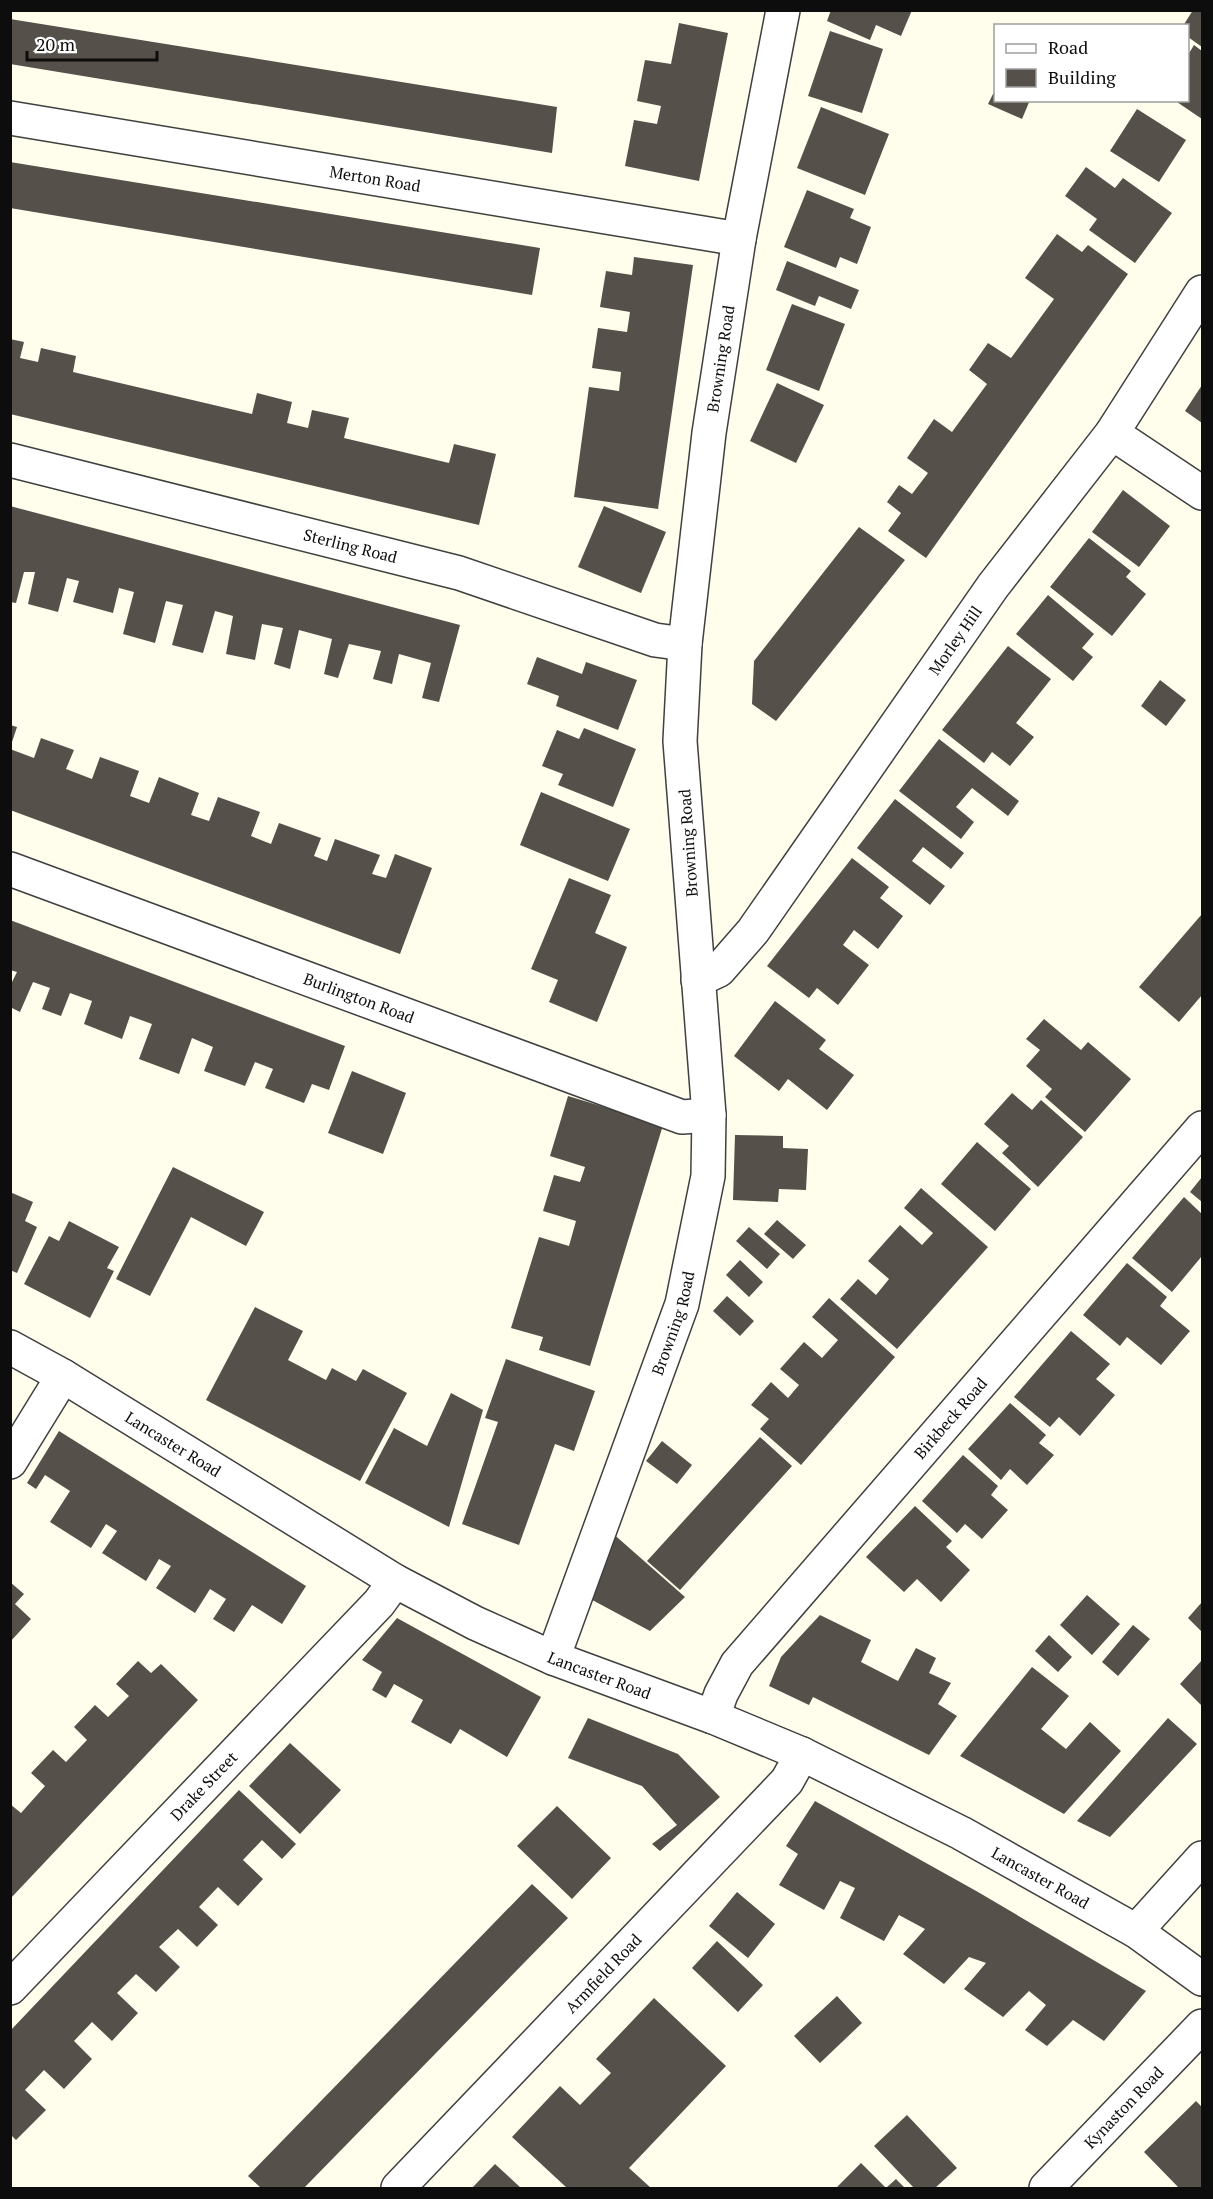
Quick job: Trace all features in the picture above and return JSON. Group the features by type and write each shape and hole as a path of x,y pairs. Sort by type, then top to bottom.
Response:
{"street":[{"name":"Browning Road","path":"553,1658 682,1304 708,1176 709,1115 680,741 685,644 709,433 740,239 783,10"},
{"name":"Merton Road","path":"10,118 740,239"},
{"name":"Morley Hill","path":"698,980 719,970 753,931 993,586 1112,433 1203,292"},
{"path":"1112,433 1203,493"},
{"name":"Sterling Road","path":"10,460 459,573 654,640 685,644"},
{"name":"Burlington Road","path":"10,869 681,1117 709,1115"},
{"name":"Birkbeck Road","path":"713,1717 721,1694 737,1664 1203,1128"},
{"name":"Lancaster Road","path":"10,1347 63,1376 395,1581 475,1623 553,1658 713,1717 802,1754 961,1833 1136,1931 1203,1978"},
{"path":"10,1462 63,1376"},
{"name":"Drake Street","path":"10,1989 379,1603 395,1581"},
{"name":"Armfield Road","path":"398,2188 787,1781 802,1754"},
{"path":"1136,1931 1203,1858"},
{"name":"Kynaston Road","path":"1046,2188 1203,2026"}],"building":[{"path":"831,10 912,10 901,36 876,25 870,40 827,21"},
{"path":"1193,10 1202,10 1202,47 1189,38 1189,24 1184,24"},
{"path":"10,19 557,107 552,153 10,64"},
{"path":"679,23 728,33 699,181 625,166 634,120 657,124 661,106 637,101 645,60 671,64"},
{"path":"830,31 883,49 862,113 808,96"},
{"path":"1194,45 1202,51 1202,119 1177,102 1189,102 1189,53"},
{"path":"994,92 994,102 1029,102 1022,119 988,104"},
{"path":"821,107 889,134 865,195 797,168"},
{"path":"1137,109 1186,140 1159,182 1110,151"},
{"path":"10,162 540,248 532,295 10,208"},
{"path":"1086,167 1115,188 1123,178 1172,213 1135,263 1089,230 1097,219 1065,196"},
{"path":"807,190 854,209 850,218 871,227 857,264 840,257 836,268 784,247"},
{"path":"1057,234 1082,252 1088,245 1128,274 926,558 888,531 901,513 887,502 899,485 912,494 928,473 907,458 934,419 952,432 987,384 969,370 988,343 1011,358 1054,299 1025,278"},
{"path":"634,257 693,265 658,509 574,497 589,387 619,391 621,372 592,368 598,328 627,332 630,312 600,307 606,271 632,275"},
{"path":"787,261 859,290 851,309 819,296 815,306 776,290"},
{"path":"792,304 845,324 819,391 766,370"},
{"path":"10,339 24,342 20,358 38,362 41,348 76,356 73,372 252,414 257,393 292,402 287,423 308,428 312,410 349,418 344,438 449,463 454,444 496,454 479,525 10,414"},
{"path":"777,383 824,405 796,463 750,441"},
{"path":"1202,385 1202,423 1185,411"},
{"path":"1123,490 1170,526 1139,567 1092,532"},
{"path":"10,506 460,625 439,702 422,698 431,663 399,654 392,684 373,679 381,651 349,644 338,678 324,674 332,639 299,630 290,669 274,664 283,628 262,624 255,660 226,654 233,616 215,611 203,653 172,645 183,605 166,601 155,643 123,634 134,592 119,588 113,613 73,602 79,581 67,578 58,612 28,604 35,572 24,572 16,603 10,602"},
{"path":"604,506 666,532 641,593 578,567"},
{"path":"859,527 905,560 776,721 752,704 754,661"},
{"path":"1089,538 1131,571 1126,577 1146,594 1112,636 1050,587"},
{"path":"1048,595 1094,634 1082,648 1093,657 1073,681 1016,634"},
{"path":"1008,646 1051,679 1016,723 1034,737 1010,766 992,752 984,763 942,730"},
{"path":"537,657 582,674 586,662 637,680 618,730 556,706 559,696 527,684"},
{"path":"1160,680 1186,700 1166,726 1141,706"},
{"path":"10,725 17,727 11,745 10,745"},
{"path":"584,728 636,749 613,807 558,785 563,774 542,766 557,730 579,739"},
{"path":"41,738 74,750 66,769 92,779 100,757 139,771 130,796 149,803 159,777 199,793 191,815 209,821 218,797 260,812 251,836 271,844 279,823 321,838 314,856 327,861 335,839 380,855 372,874 386,878 395,854 432,868 400,954 10,810 10,749 34,758"},
{"path":"939,739 1019,801 1008,816 972,788 956,807 974,822 961,839 899,791"},
{"path":"541,792 630,829 608,881 520,845"},
{"path":"895,799 964,853 951,869 923,847 912,861 945,886 930,905 857,848"},
{"path":"852,858 889,887 880,898 903,916 878,949 854,930 843,945 869,965 838,1005 817,988 809,998 767,966"},
{"path":"569,878 611,895 595,933 627,947 597,1022 549,1002 558,980 531,969"},
{"path":"1202,914 1202,995 1179,1022 1139,987"},
{"path":"10,920 345,1046 329,1090 312,1084 304,1103 265,1088 273,1069 255,1062 245,1086 204,1071 213,1047 192,1038 179,1074 139,1059 152,1024 130,1016 122,1039 84,1024 92,1001 70,993 61,1016 42,1009 50,988 33,982 20,1012 10,1007 10,986 17,972 10,970"},
{"path":"775,1001 826,1040 819,1049 854,1075 827,1110 788,1079 779,1091 734,1056"},
{"path":"1044,1019 1081,1050 1088,1042 1131,1079 1085,1132 1045,1097 1052,1089 1026,1066 1040,1050 1026,1039"},
{"path":"352,1071 406,1093 383,1154 328,1133"},
{"path":"1012,1093 1032,1110 1041,1100 1083,1137 1038,1187 1002,1153 1009,1146 984,1124"},
{"path":"568,1096 663,1125 590,1366 539,1350 543,1337 511,1328 539,1237 569,1246 576,1221 543,1211 554,1175 580,1182 585,1167 550,1156"},
{"path":"735,1135 783,1136 783,1148 808,1149 806,1190 779,1189 778,1202 733,1200"},
{"path":"977,1142 1031,1189 995,1231 941,1184"},
{"path":"173,1167 264,1212 246,1246 191,1217 150,1296 116,1279"},
{"path":"1202,1177 1202,1202 1190,1192"},
{"path":"921,1188 988,1247 897,1349 840,1299 858,1279 876,1295 889,1279 868,1261 900,1225 922,1245 933,1233 904,1208"},
{"path":"10,1192 33,1202 25,1221 37,1227 17,1273 10,1270"},
{"path":"1184,1197 1202,1214 1202,1256 1172,1292 1132,1258"},
{"path":"777,1220 806,1245 793,1259 764,1234"},
{"path":"69,1221 119,1247 107,1268 114,1271 90,1318 24,1284 49,1236 59,1241"},
{"path":"749,1227 780,1254 767,1269 736,1241"},
{"path":"740,1260 763,1282 749,1297 726,1275"},
{"path":"1127,1263 1167,1297 1160,1306 1190,1331 1161,1365 1127,1337 1120,1346 1083,1315"},
{"path":"727,1296 754,1321 740,1336 713,1311"},
{"path":"829,1298 895,1357 801,1465 760,1429 769,1419 751,1405 771,1382 788,1398 799,1385 780,1369 804,1342 822,1358 838,1340 812,1317"},
{"path":"255,1307 303,1331 288,1360 326,1380 332,1368 356,1381 363,1369 407,1393 360,1481 206,1400"},
{"path":"1071,1331 1110,1364 1096,1379 1115,1395 1080,1436 1059,1417 1050,1427 1014,1397"},
{"path":"506,1359 595,1391 574,1451 555,1444 519,1545 462,1524 498,1422 485,1418"},
{"path":"451,1393 483,1410 449,1527 365,1483 394,1428 427,1446"},
{"path":"1010,1403 1046,1435 1039,1443 1054,1455 1027,1485 1010,1469 1001,1480 968,1449"},
{"path":"59,1431 306,1586 282,1624 252,1605 234,1632 213,1619 226,1599 210,1589 195,1613 156,1588 171,1566 159,1559 146,1581 102,1553 117,1531 106,1524 91,1548 50,1522 70,1491 45,1475 36,1489 27,1483"},
{"path":"760,1437 792,1466 680,1590 647,1561"},
{"path":"662,1441 692,1465 677,1484 646,1461"},
{"path":"963,1455 998,1486 991,1495 1008,1510 982,1539 965,1524 957,1533 922,1501"},
{"path":"915,1506 952,1541 946,1547 970,1570 941,1602 917,1579 904,1592 866,1557"},
{"path":"610,1531 685,1597 650,1631 583,1595"},
{"path":"10,1582 24,1594 15,1604 31,1619 10,1642"},
{"path":"1087,1595 1120,1624 1092,1655 1060,1625"},
{"path":"1202,1602 1202,1632 1188,1618"},
{"path":"820,1615 871,1640 861,1662 898,1681 916,1648 936,1658 929,1673 951,1683 938,1704 957,1716 929,1755 813,1697 809,1705 769,1686 781,1657"},
{"path":"397,1618 541,1697 507,1757 460,1729 451,1744 411,1722 423,1700 394,1684 386,1698 372,1690 382,1672 362,1660"},
{"path":"1133,1625 1150,1639 1118,1676 1102,1662"},
{"path":"1049,1635 1072,1657 1058,1672 1035,1651"},
{"path":"1202,1660 1202,1706 1180,1684"},
{"path":"138,1661 151,1673 161,1664 198,1700 10,1899 10,1804 21,1813 45,1786 31,1773 53,1750 66,1762 87,1740 74,1727 95,1705 108,1717 129,1696 116,1684"},
{"path":"1032,1667 1069,1696 1041,1729 1066,1749 1090,1722 1121,1751 1064,1814 960,1756"},
{"path":"588,1718 678,1754 720,1797 660,1851 652,1844 677,1825 642,1786 568,1758"},
{"path":"1168,1718 1197,1744 1110,1837 1077,1821"},
{"path":"290,1743 341,1790 300,1834 249,1786"},
{"path":"239,1790 296,1844 282,1859 262,1840 243,1860 263,1879 238,1906 218,1887 199,1907 218,1925 197,1947 178,1929 159,1947 180,1967 156,1992 136,1974 117,1993 138,2013 112,2041 92,2022 74,2041 92,2059 64,2089 44,2070 25,2090 46,2110 16,2140 10,2134 10,2031"},
{"path":"815,1801 978,1892 1146,1991 1104,2041 1073,2020 1047,2046 1025,2030 1046,2005 1029,1991 1003,2017 964,1989 986,1963 969,1957 944,1984 903,1954 925,1929 899,1915 884,1941 840,1918 855,1888 840,1881 824,1910 779,1885 798,1854 786,1846"},
{"path":"557,1806 611,1858 572,1899 517,1846"},
{"path":"532,1884 568,1918 304,2188 261,2188 248,2176"},
{"path":"737,1892 775,1924 748,1958 709,1926"},
{"path":"717,1941 763,1985 738,2012 692,1968"},
{"path":"837,1996 862,2023 820,2063 794,2036"},
{"path":"654,1998 726,2066 629,2168 651,2188 567,2188 512,2137 560,2086 580,2105 611,2073 596,2059"},
{"path":"1196,2101 1202,2107 1202,2188 1179,2188 1144,2152"},
{"path":"907,2115 957,2168 935,2188 914,2188 874,2146"},
{"path":"861,2163 886,2188 836,2188"},
{"path":"495,2164 521,2188 472,2188"},
{"path":"896,2179 905,2188 886,2188"}]}
